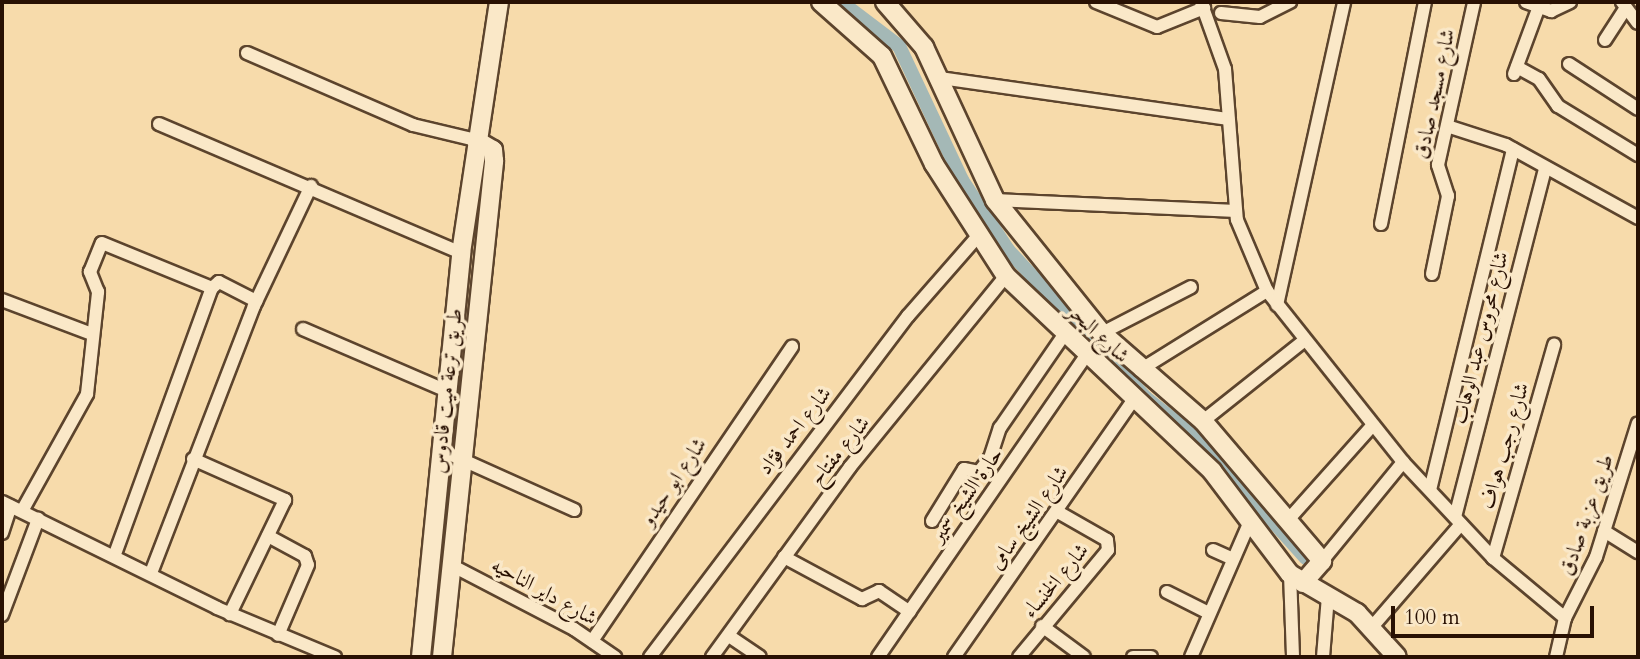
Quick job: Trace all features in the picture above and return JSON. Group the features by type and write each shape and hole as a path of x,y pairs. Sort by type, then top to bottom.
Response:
{"street":[{"name":"طريق ترعة ميت قادوس","path":"421,657 436,536 461,253 476,139 499,2"},
{"name":"شارع البحر","path":"821,2 882,56 934,164 1006,276 1064,335 1134,399 1222,462 1288,520 1322,561"},
{"name":"شارع البحر","path":"885,2 923,47 940,78 995,200 1102,333 1140,370 1203,421 1250,521 1297,578 1372,627 1397,657"},
{"path":"1096,2 1157,26 1203,5 1216,35"},
{"path":"1290,2 1260,17 1219,7 1216,35 1228,118 1236,211 1267,291 1403,462 1493,558 1565,618"},
{"path":"1277,305 1344,2"},
{"path":"1381,224 1425,2"},
{"name":"شارع مسجد صادق","path":"1432,274 1448,196 1437,170 1474,2"},
{"path":"1570,2 1551,12 1532,5 1516,71 1539,79 1558,106 1638,153"},
{"path":"1605,40 1624,5 1638,23"},
{"path":"247,53 413,125 476,139"},
{"path":"1569,64 1638,109"},
{"path":"940,78 1228,118"},
{"path":"159,124 311,186 461,253"},
{"path":"1447,126 1513,149 1638,218"},
{"name":"طريق ترعة ميت قادوس","path":"442,657 494,161 493,150 476,139"},
{"path":"1430,490 1513,149"},
{"name":"شارع محروس عبد الوهاب","path":"1458,521 1545,168"},
{"path":"151,573 256,301 311,186"},
{"path":"995,200 1236,211"},
{"name":"شارع احمد فؤاد","path":"650,657 900,327 979,235"},
{"path":"2,533 12,507 87,394 98,289 90,271 102,243 212,288"},
{"name":"شارع مفتاح","path":"712,657 850,467 1006,276"},
{"path":"115,554 212,288 217,281 256,301"},
{"path":"1102,333 1191,287"},
{"path":"1140,370 1267,291"},
{"path":"2,300 92,334"},
{"path":"303,329 449,392"},
{"path":"932,521 964,469 979,472 985,465 1000,428 1064,335"},
{"path":"1203,421 1305,340"},
{"name":"شارع رجب هواف","path":"1493,558 1554,345"},
{"name":"شارع ابو حيدو","path":"592,641 792,347"},
{"name":"حارة الشيخ سمير","path":"878,657 1087,355"},
{"name":"شارع الشيخ سامى","path":"954,657 1058,512 1134,399"},
{"path":"1288,520 1372,426"},
{"name":"طريق عزبة صادق","path":"1556,657 1565,618 1604,531 1638,428"},
{"path":"443,450 574,510"},
{"path":"193,459 285,500 230,614"},
{"path":"1293,657 1297,578 1322,561 1403,462"},
{"path":"12,507 115,554 230,614 335,657"},
{"name":"شارع الخنساء","path":"1019,657 1109,547 1107,540 1058,512"},
{"path":"2,615 38,519"},
{"path":"1191,657 1250,521"},
{"path":"1372,627 1458,521"},
{"path":"1604,531 1638,552"},
{"path":"436,536 454,540"},
{"path":"268,537 304,556 308,565 278,635"},
{"path":"1213,550 1233,559"},
{"path":"784,557 862,599 879,591 910,612"},
{"name":"شارع داير الناحيه","path":"451,565 592,641 615,657"},
{"path":"1167,592 1209,613"},
{"path":"1324,657 1328,596"},
{"path":"1042,626 1084,657"},
{"path":"729,636 760,657"},
{"path":"1133,657 1151,657"}],"waterway":[{"path":"841,2 899,46 962,180 1008,250 1146,398 1203,443 1306,558"}]}
